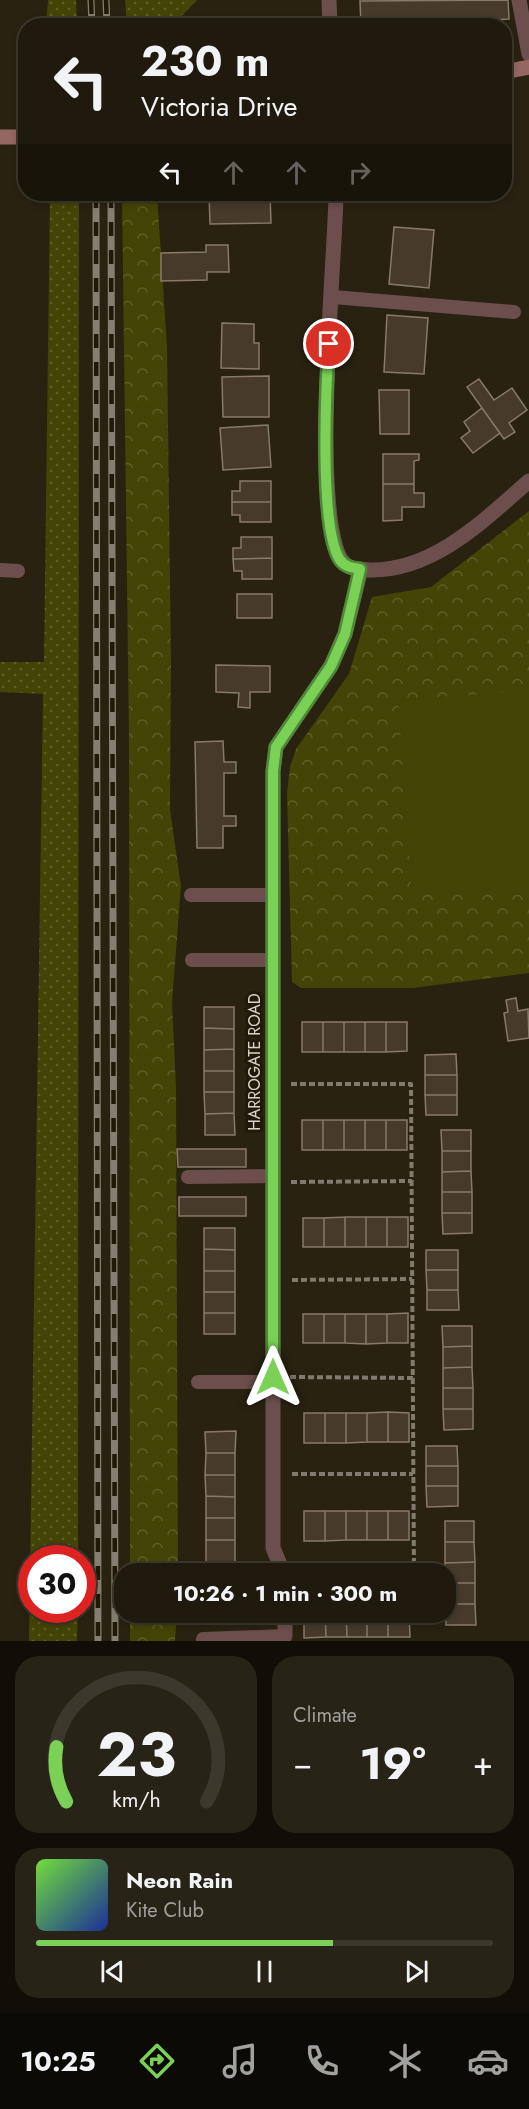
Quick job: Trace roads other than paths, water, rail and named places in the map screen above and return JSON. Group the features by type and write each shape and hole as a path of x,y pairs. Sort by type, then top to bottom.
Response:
{"street":[{"path":"329,0 330,18"},
{"path":"519,0 529,54"},
{"path":"512,70 529,67"},
{"path":"0,137 18,137"},
{"path":"336,201 325,436 332,535 340,560 349,567 391,570 433,555 475,528 529,481"},
{"name":"HARROGATE ROAD","path":"279,1563 273,1548 273,771 276,747 331,666 345,634 360,569"},
{"path":"285,1623 285,1636"}],"lane":[{"path":"333,297 514,312"},
{"path":"0,570 18,571"},
{"path":"191,895 272,895"},
{"path":"192,960 272,960"},
{"path":"188,1177 272,1179"},
{"path":"198,1382 273,1380"},
{"path":"203,1639 285,1636"}],"railway":[{"path":"91,0 92,18"},
{"path":"106,0 107,18"},
{"path":"96,201 98,1641"},
{"path":"111,201 115,1641"}]}
